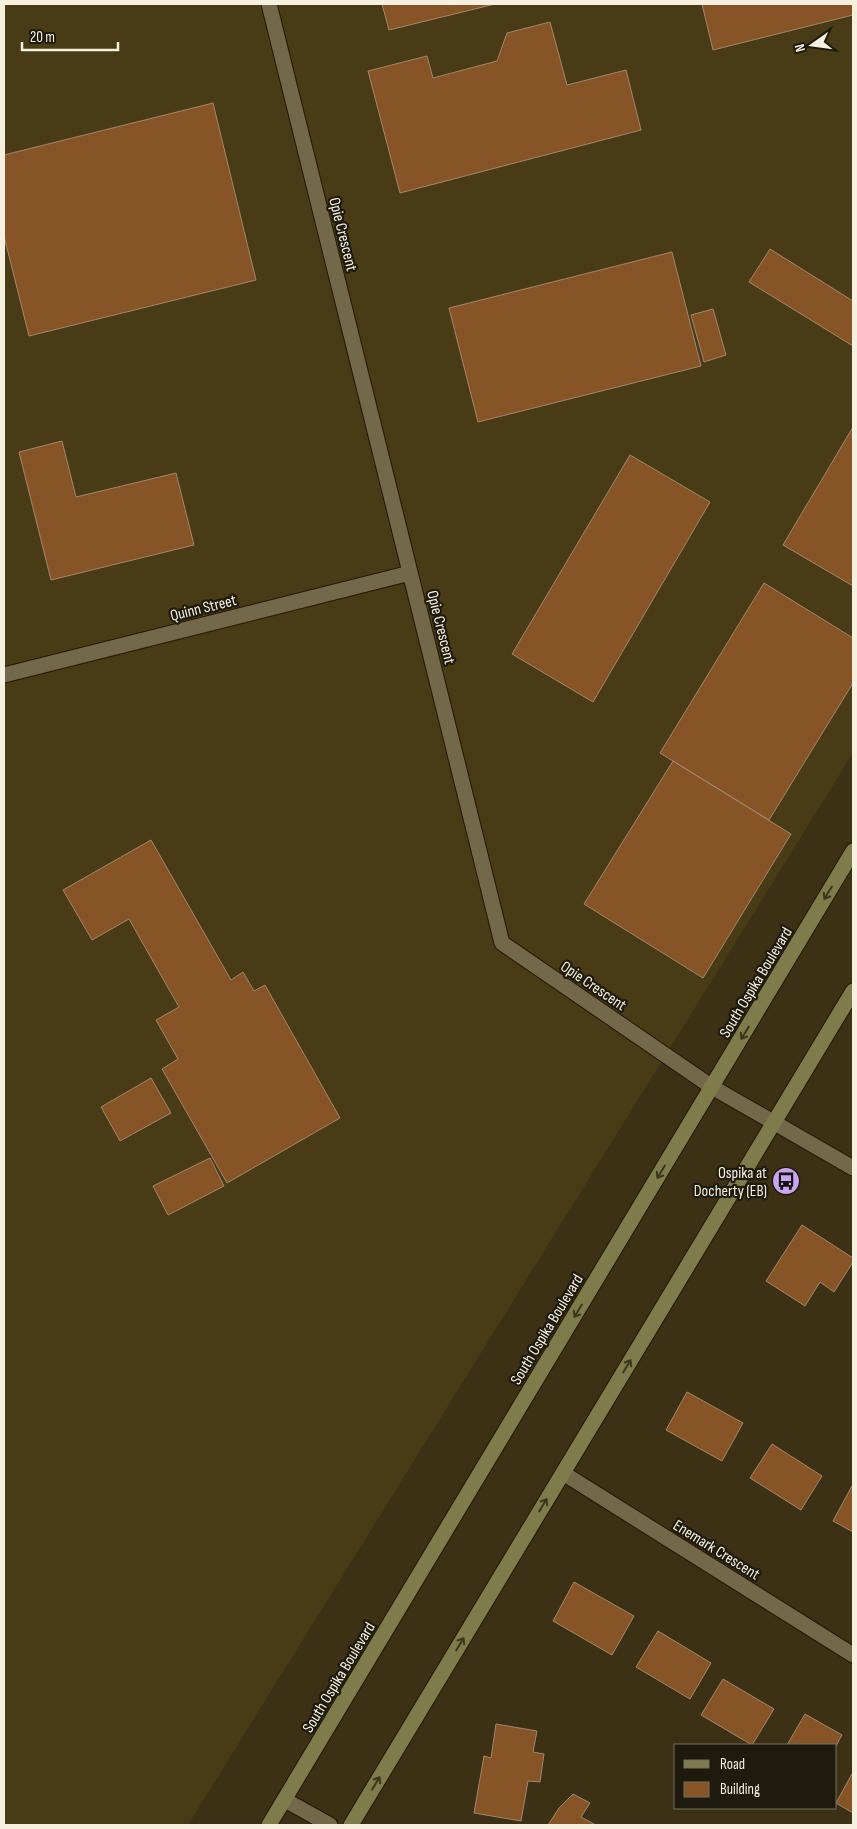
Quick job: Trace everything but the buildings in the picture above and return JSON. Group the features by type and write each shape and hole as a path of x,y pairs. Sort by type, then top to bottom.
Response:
{"main road":[{"name":"South Ospika Boulevard","path":"269,1825 853,851"},
{"path":"351,1825 853,991"}],"street":[{"name":"Opie Crescent","path":"269,4 502,943 712,1087 853,1168"},
{"name":"Quinn Street","path":"4,675 410,573"},
{"name":"Enemark Crescent","path":"563,1473 853,1655"},
{"path":"285,1800 330,1825"}],"shaded area":[{"path":"4,4 853,4 853,753 188,1825 4,1825"}],"place":[{"name":"Ospika at Docherty (EB)","path":"786,1181"}]}
